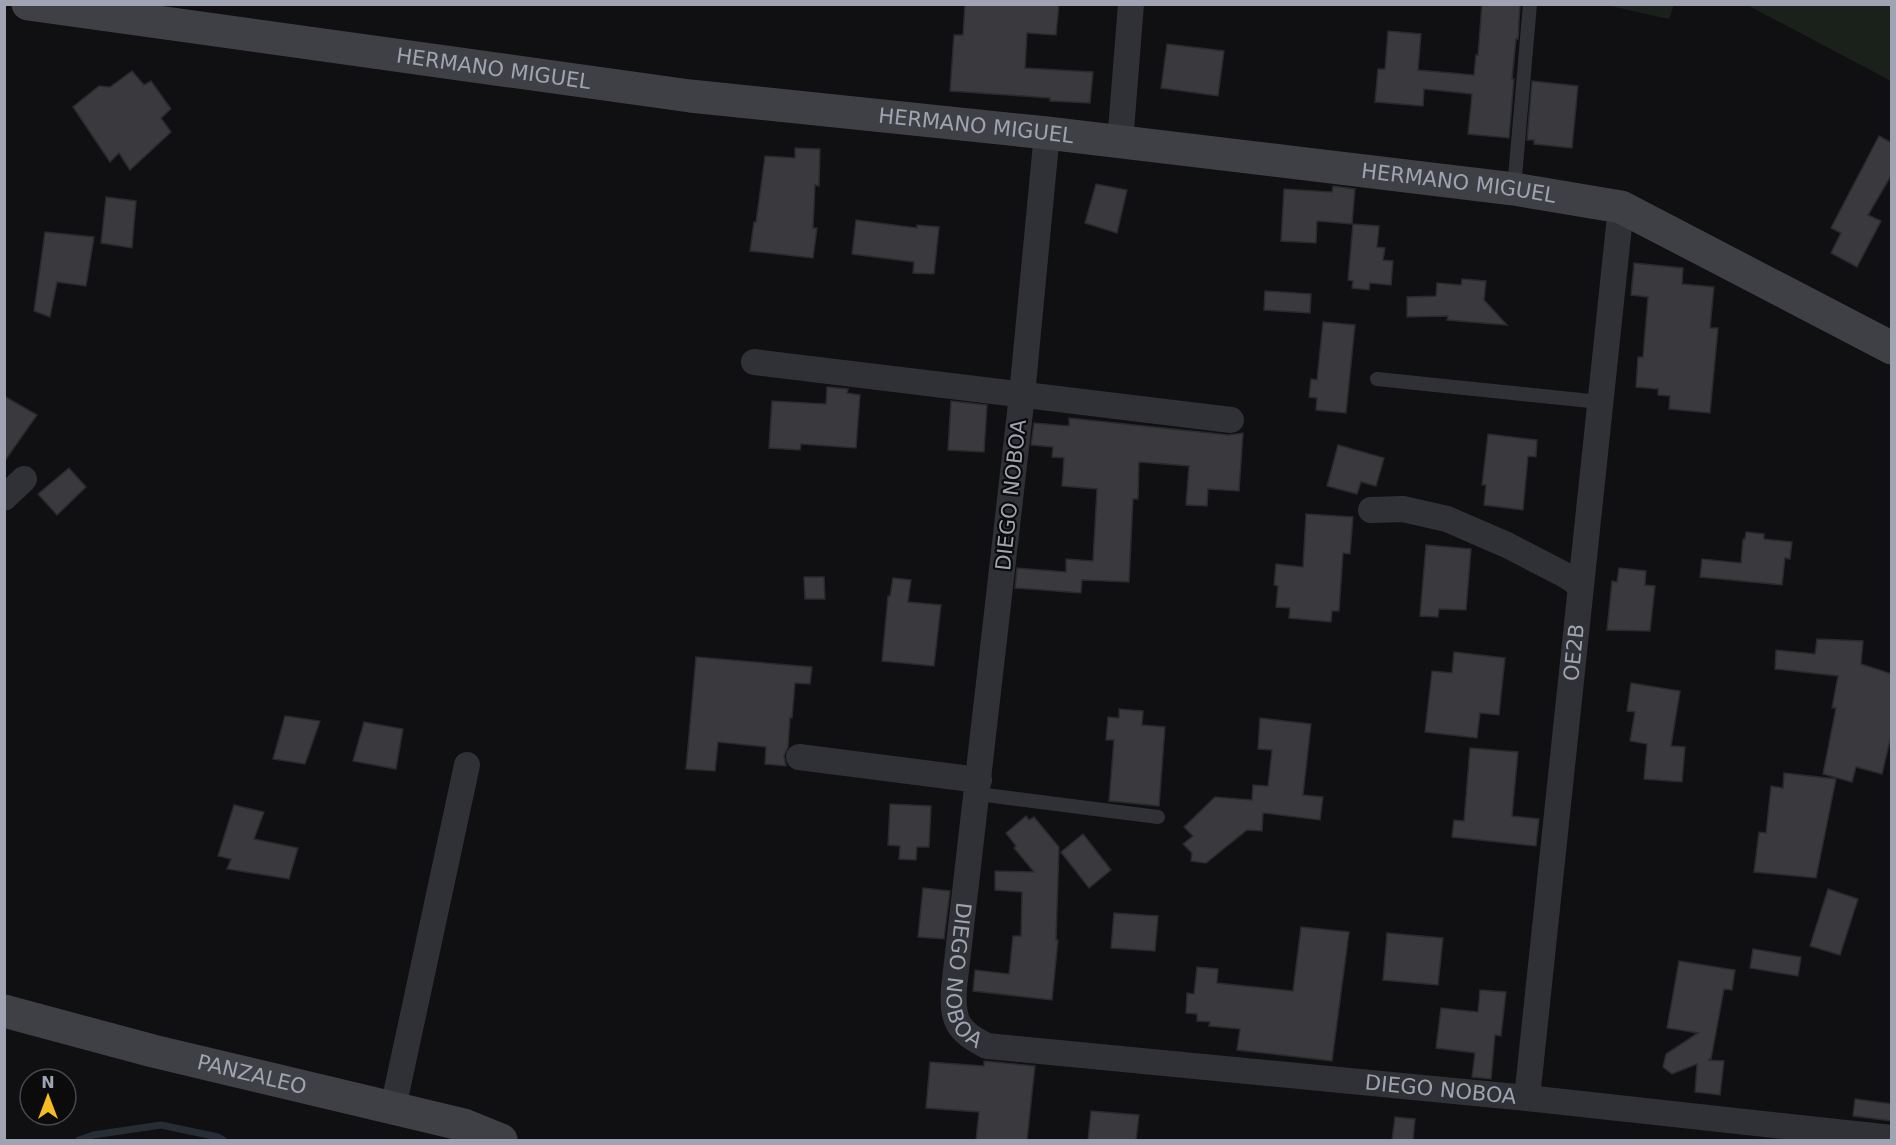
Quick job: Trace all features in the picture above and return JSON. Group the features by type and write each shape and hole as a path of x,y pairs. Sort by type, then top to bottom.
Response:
{"street":[{"name":"HERMANO MIGUEL","path":"28,4 690,96 1047,133 1514,189 1621,207 1892,348"},
{"path":"1120,143 1131,4"},
{"name":"DIEGO NOBOA","path":"1047,133 1022,395 953,1007 956,1021 969,1036 987,1046 1527,1098 1892,1138"},
{"name":"OE2B","path":"1527,1098 1621,207"},
{"path":"754,362 1231,420"},
{"path":"4,498 24,479"},
{"path":"1371,510 1403,509 1447,519 1507,545 1580,585"},
{"path":"799,757 978,787"},
{"path":"393,1108 467,765"},
{"name":"PANZALEO","path":"4,1011 153,1051 464,1125 501,1140"}],"lane":[{"path":"1514,189 1530,4"},
{"path":"1377,379 1600,402"},
{"path":"978,787 1158,817"}],"shaded area":[{"path":"1606,5 1674,5 1669,19"},
{"path":"1747,5 1891,5 1891,81"}],"building":[{"path":"965,4 1059,4 1056,35 1027,33 1025,68 1093,72 1090,103 950,91 954,35 963,35"},
{"path":"1482,4 1520,4 1512,79 1514,79 1509,138 1468,134 1472,94 1424,89 1423,106 1375,102 1378,69 1385,69 1388,31 1421,34 1418,70 1474,75"},
{"path":"1167,44 1224,51 1218,96 1161,88"},
{"path":"132,71 144,85 151,81 171,109 161,118 171,132 130,170 119,153 110,162 73,107 99,86 110,87"},
{"path":"1532,81 1578,86 1572,148 1534,144 1534,140 1527,140"},
{"path":"1879,136 1892,143 1892,174 1868,215 1881,221 1857,267 1831,253 1841,233 1831,228"},
{"path":"795,148 820,149 819,186 815,185 813,228 817,228 813,258 750,251 765,156 795,158"},
{"path":"1096,184 1127,190 1117,233 1085,223"},
{"path":"1333,186 1355,189 1352,224 1317,221 1316,243 1281,241 1284,189 1332,192"},
{"path":"106,197 136,201 132,248 101,243"},
{"path":"856,220 917,228 917,225 939,227 934,274 913,273 914,262 852,254"},
{"path":"1353,224 1379,226 1377,247 1385,248 1383,260 1393,261 1391,285 1370,283 1369,290 1352,288 1353,281 1348,280"},
{"path":"45,232 94,237 86,286 57,282 50,317 34,311"},
{"path":"1634,263 1683,268 1682,284 1714,287 1710,328 1718,328 1710,413 1669,409 1670,396 1658,395 1658,389 1636,387 1638,357 1643,357 1648,297 1631,295"},
{"path":"1462,279 1486,281 1484,300 1507,325 1447,320 1448,316 1407,317 1407,297 1436,296 1437,283 1461,285"},
{"path":"1265,291 1311,294 1310,313 1264,310"},
{"path":"1323,322 1355,325 1346,413 1316,410 1317,398 1309,397 1311,379 1317,380"},
{"path":"827,387 848,389 847,393 860,395 856,448 801,444 800,450 769,448 772,401 826,404"},
{"path":"4,396 37,415 4,462"},
{"path":"951,401 987,405 984,452 948,450"},
{"path":"1069,418 1229,435 1243,433 1239,491 1208,489 1207,506 1186,505 1189,466 1139,462 1138,499 1133,499 1129,582 1082,580 1081,593 1015,588 1017,568 1066,572 1066,559 1093,561 1097,489 1062,486 1064,458 1052,457 1053,447 1031,445 1034,423 1069,426"},
{"path":"1488,434 1537,440 1536,457 1528,456 1523,510 1484,505 1486,485 1482,485"},
{"path":"1338,445 1384,458 1376,486 1361,482 1357,494 1327,486"},
{"path":"69,468 86,487 57,515 38,494"},
{"path":"1306,514 1353,517 1350,554 1343,553 1339,611 1332,611 1331,622 1289,618 1290,608 1276,607 1278,586 1274,585 1276,564 1303,567"},
{"path":"1746,532 1764,534 1764,539 1792,542 1790,559 1785,558 1782,585 1700,577 1702,559 1741,563 1743,539 1745,539"},
{"path":"1426,545 1471,549 1466,610 1439,609 1438,617 1420,616"},
{"path":"1619,568 1646,571 1645,585 1655,586 1650,631 1607,630 1612,581 1617,582"},
{"path":"804,577 824,577 825,599 805,599"},
{"path":"893,578 911,580 908,602 941,605 934,666 882,661 888,596 890,596"},
{"path":"1817,639 1863,641 1861,664 1892,674 1892,732 1882,774 1856,767 1852,782 1823,774 1836,708 1832,708 1838,676 1775,669 1776,650 1815,654"},
{"path":"1454,652 1505,658 1499,715 1480,713 1477,738 1425,732 1432,671 1452,673"},
{"path":"696,657 812,667 810,684 795,683 788,747 784,756 786,766 765,764 766,747 718,742 715,771 686,769"},
{"path":"1631,683 1680,691 1671,746 1685,747 1682,782 1644,779 1647,744 1630,741 1635,712 1627,711"},
{"path":"1119,709 1143,711 1142,725 1165,727 1159,806 1109,801 1114,740 1106,740 1108,717 1119,718"},
{"path":"285,716 320,721 305,764 273,759"},
{"path":"1260,718 1311,724 1303,795 1323,797 1320,820 1263,813 1262,831 1247,830 1206,863 1191,861 1192,853 1183,844 1193,836 1184,827 1215,797 1252,800 1253,785 1268,786 1272,750 1258,749"},
{"path":"364,722 403,729 396,769 353,761"},
{"path":"1470,748 1518,752 1512,816 1539,819 1536,846 1452,837 1454,820 1464,821"},
{"path":"1784,773 1836,779 1816,878 1754,872 1759,832 1766,833 1771,786 1783,788"},
{"path":"890,804 931,806 929,847 917,847 916,860 899,859 900,846 888,845"},
{"path":"234,805 264,812 254,839 298,848 289,879 227,869 231,859 218,856"},
{"path":"1026,816 1029,820 1034,817 1059,847 1056,940 1058,940 1052,1000 973,991 975,970 1009,974 1013,936 1021,936 1022,892 995,890 995,871 1034,872 1014,848 1016,846 1006,833"},
{"path":"1083,834 1111,870 1089,888 1061,852"},
{"path":"923,888 950,891 944,939 918,937"},
{"path":"1828,889 1858,899 1840,955 1810,946"},
{"path":"1114,913 1158,916 1155,951 1111,948"},
{"path":"1301,927 1349,932 1332,1061 1237,1050 1240,1029 1209,1026 1210,1022 1197,1021 1197,1014 1186,1013 1187,993 1194,994 1197,967 1218,969 1217,983 1293,991"},
{"path":"1387,933 1443,938 1438,985 1383,980"},
{"path":"1753,949 1801,957 1798,976 1750,968"},
{"path":"1679,961 1735,970 1732,990 1724,989 1711,1059 1708,1060 1724,1061 1720,1095 1695,1092 1697,1064 1672,1074 1663,1067 1666,1054 1698,1033 1667,1028"},
{"path":"1480,990 1506,992 1501,1036 1495,1035 1491,1079 1472,1077 1475,1053 1436,1048 1441,1008 1478,1012"},
{"path":"984,1061 1035,1066 1027,1140 976,1140 979,1112 926,1108 930,1062 984,1066"},
{"path":"1855,1099 1892,1104 1892,1121 1853,1116"},
{"path":"1091,1111 1139,1115 1136,1140 1088,1140"},
{"path":"1395,1117 1415,1119 1413,1140 1392,1140"}],"waterway":[{"path":"79,1140 93,1135 161,1125 223,1140"}]}
